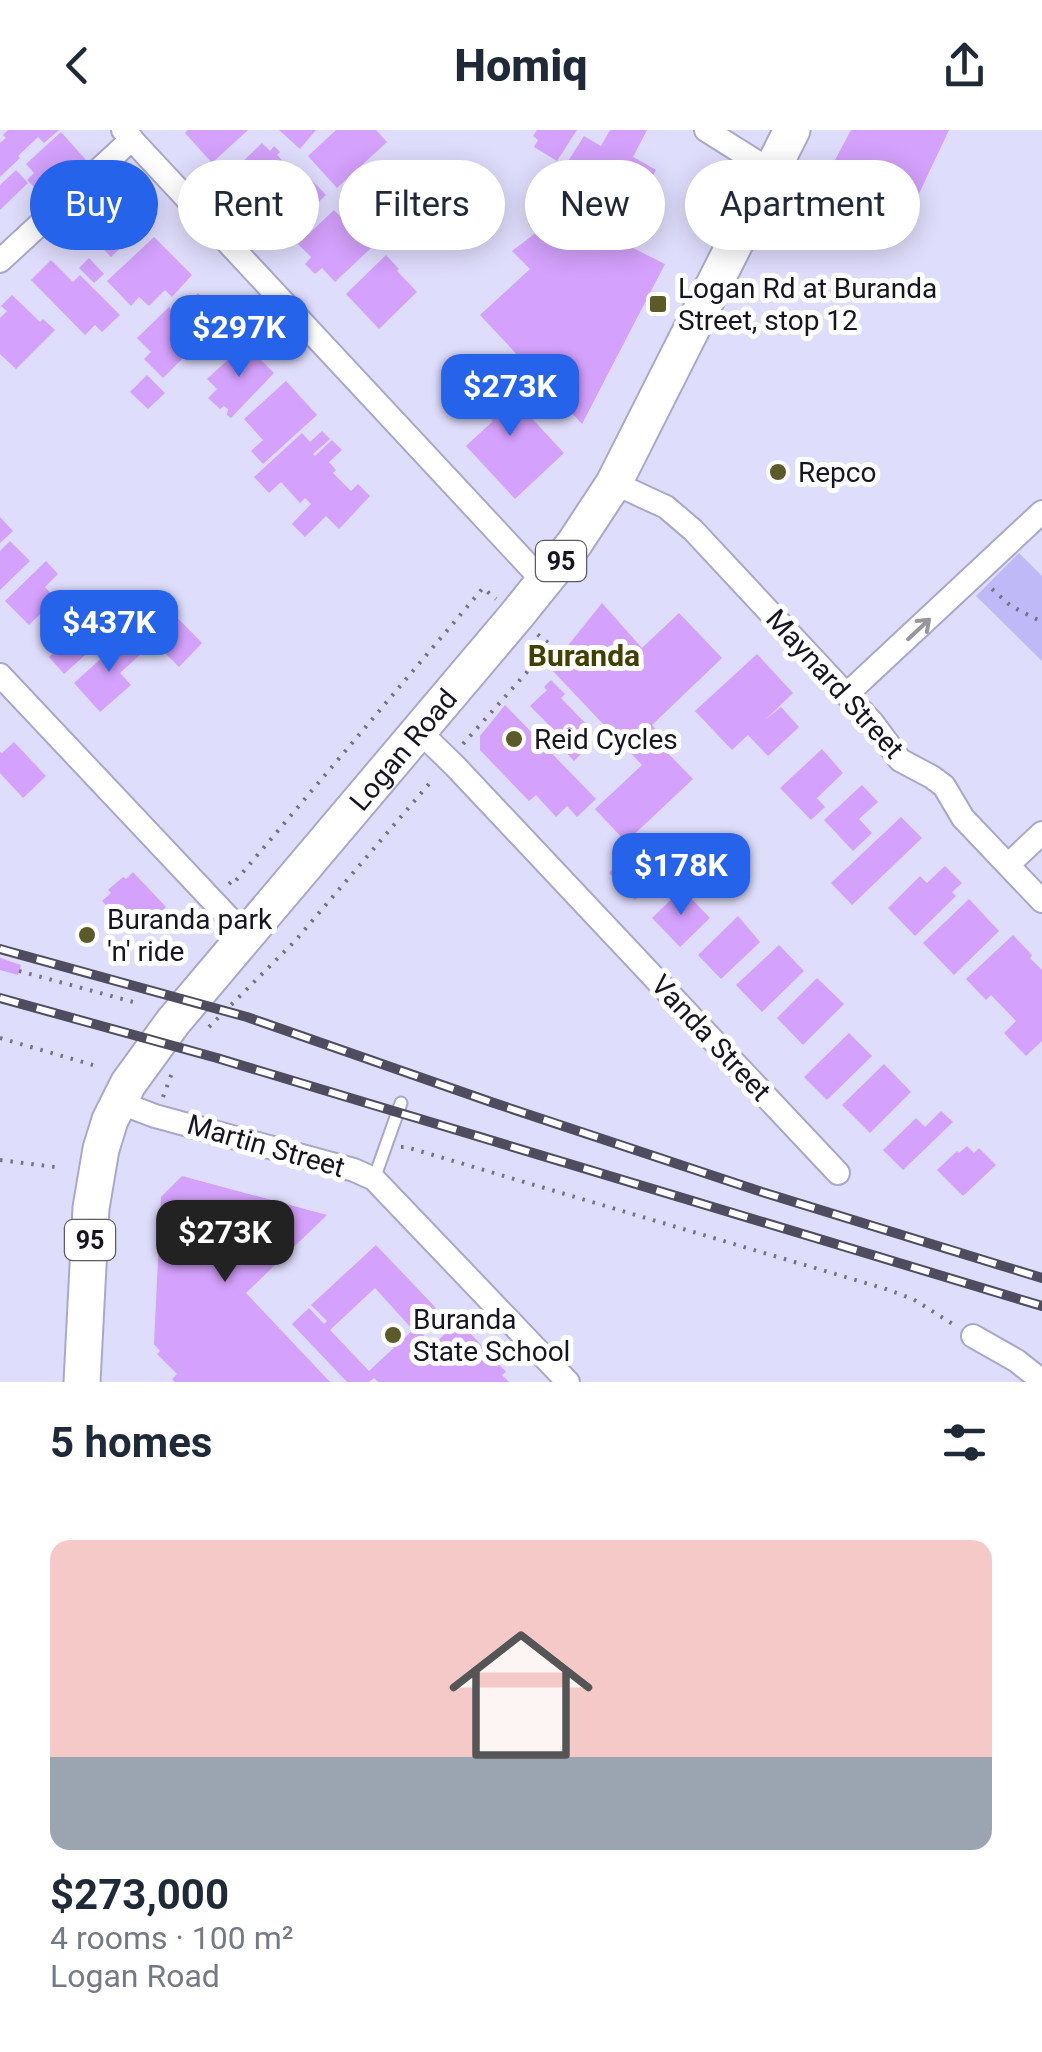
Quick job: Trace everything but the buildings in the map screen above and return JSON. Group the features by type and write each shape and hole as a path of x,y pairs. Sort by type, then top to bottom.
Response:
{"main road":[{"name":"Logan Road","path":"777,160 792,130"},
{"name":"Logan Road","path":"82,1382 91,1208 101,1149 128,1084 173,1022 574,544 614,483 731,250"}],"street":[{"path":"706,130 754,160"},
{"path":"0,262 128,135 544,582"},
{"name":"Maynard Street","path":"614,483 679,517 872,722 900,760 944,786 962,818 1042,901"},
{"path":"846,694 1042,512"},
{"path":"3,684 246,936"},
{"name":"Vanda Street","path":"418,730 838,1173"},
{"path":"1008,865 1042,833"},
{"name":"Martin Street","path":"118,1102 374,1179 568,1382"},
{"path":"973,1336 1042,1381"}],"lane":[{"path":"374,1179 401,1103"}],"path":[{"path":"976,574 1011,606 1042,622"},
{"path":"20,970 137,1003"},
{"path":"0,1038 93,1066"},
{"path":"384,1150 406,1146 886,1289 913,1299 973,1336"},
{"path":"0,1160 54,1167"}],"shaded area":[{"path":"1019,553 1042,576 1042,661 976,596"}],"railway":[{"path":"0,949 247,1017 762,1192 1042,1278"},
{"path":"0,998 217,1058 1042,1306"}],"place":[{"name":"Logan Rd at Buranda Street, stop 12","path":"658,304"},
{"name":"Repco","path":"778,472"},
{"name":"Reid Cycles","path":"514,739"},
{"name":"Buranda park 'n' ride","path":"87,935"},
{"name":"Buranda State School","path":"393,1335"}],"district":[{"name":"Buranda","path":"584,655"}]}
